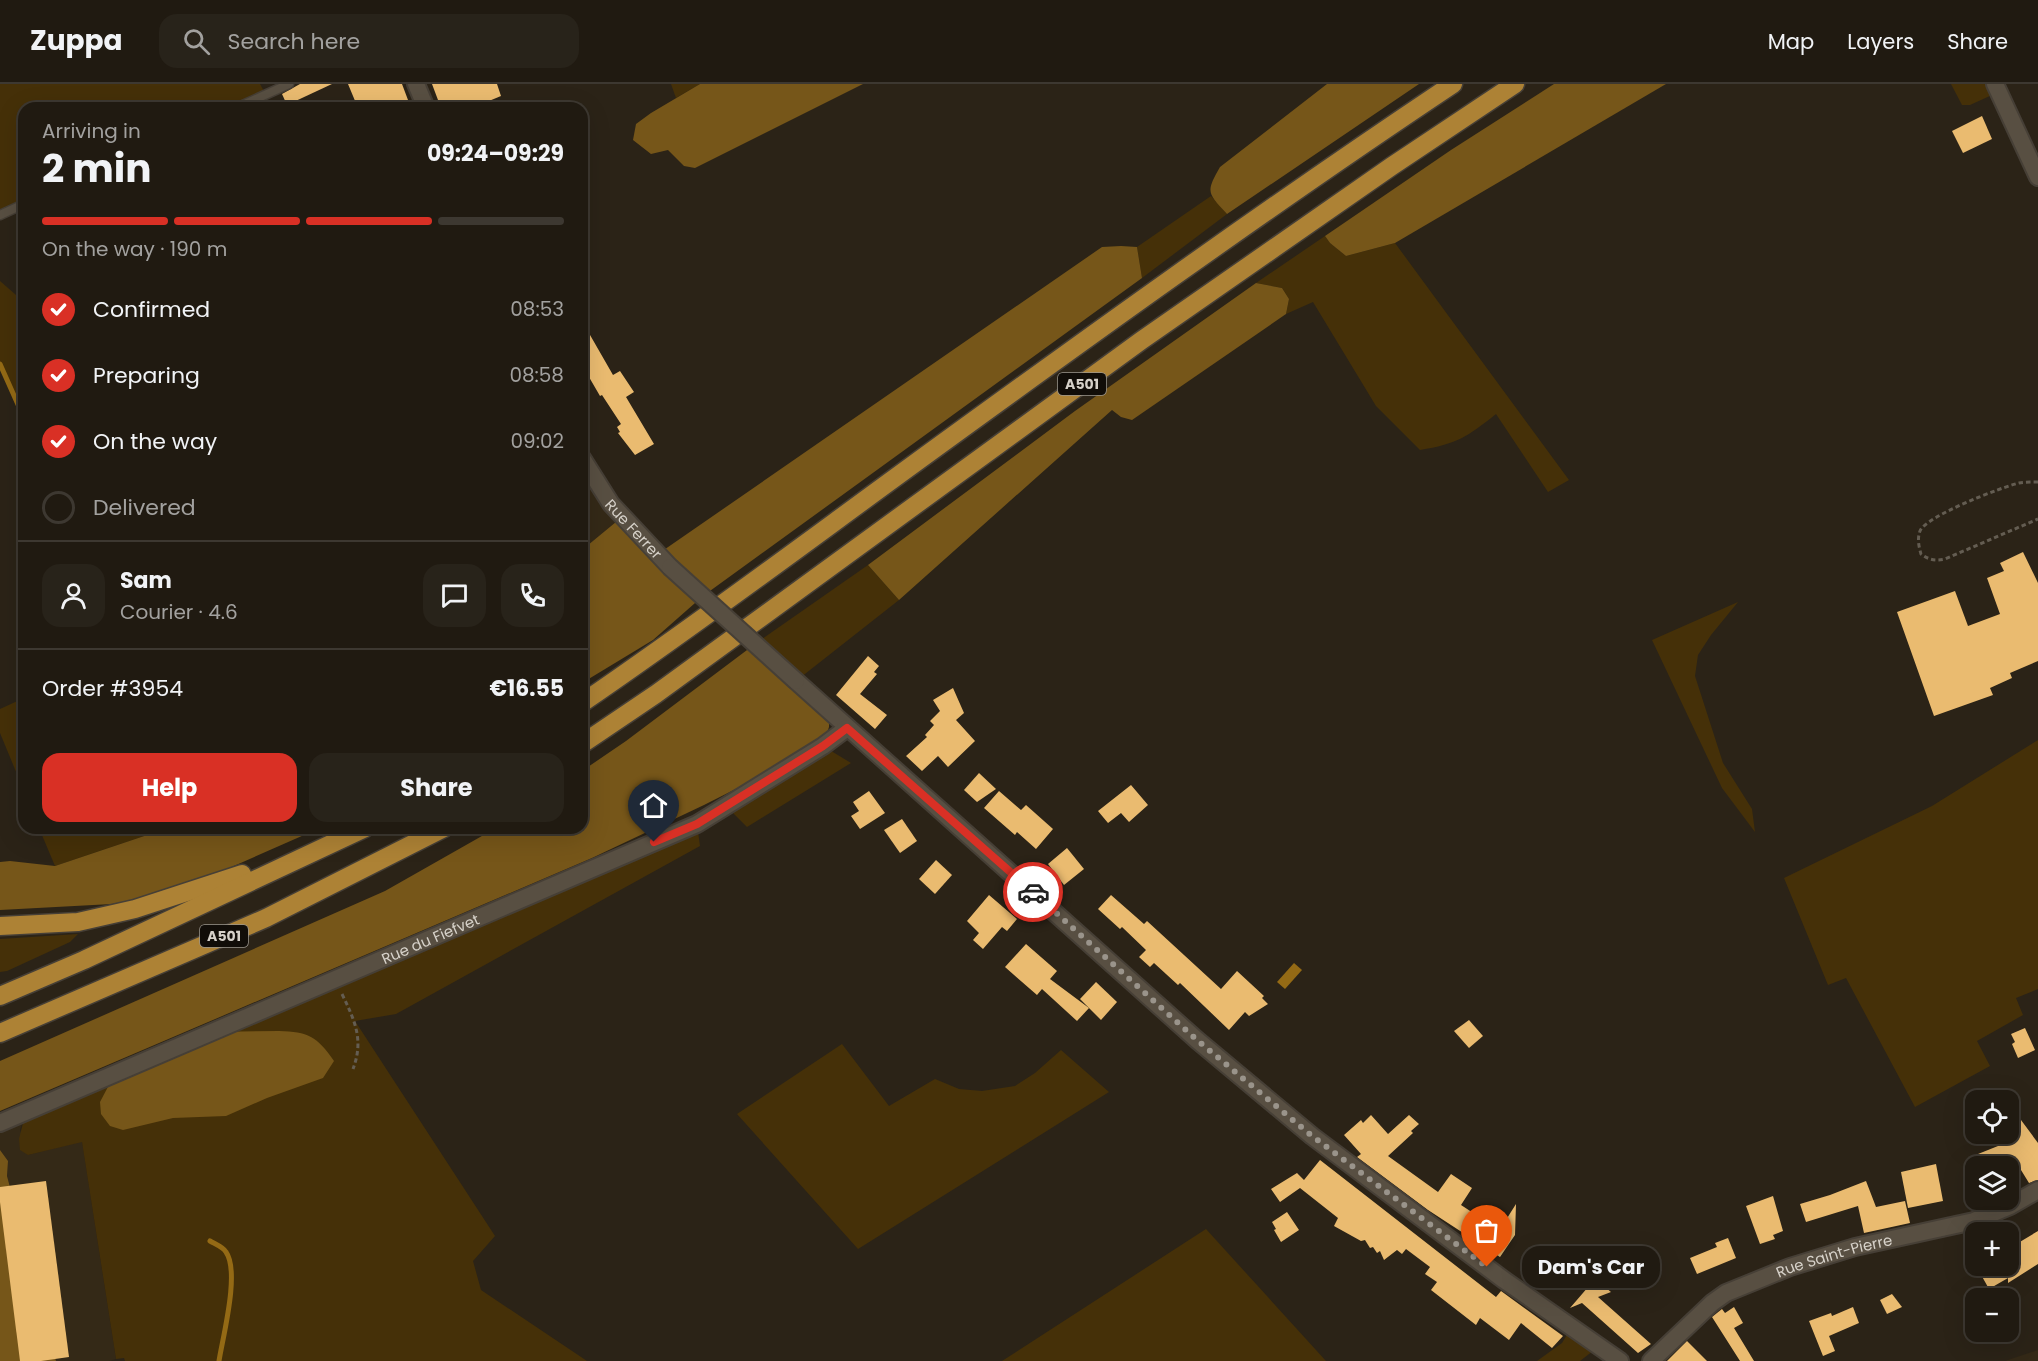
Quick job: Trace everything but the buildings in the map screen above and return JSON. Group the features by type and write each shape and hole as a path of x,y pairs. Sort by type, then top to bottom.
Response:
{"highway":[{"name":"A501","path":"588,699 658,651 1237,232 1454,84"},
{"name":"A501","path":"588,740 665,687 1142,340 1392,166 1515,84"},
{"path":"0,926 78,922 135,909 206,888 350,834"},
{"name":"A501","path":"0,996 84,960 352,834"},
{"name":"A501","path":"0,1032 266,918 432,834"}],"street":[{"path":"416,84 424,102"},
{"path":"1995,84 2038,177"},
{"name":"Rue Ferrer","path":"588,468 611,504 670,567 1197,1040 1312,1136 1504,1280 1620,1361"},
{"name":"Rue du Fiefvet","path":"0,1123 697,824 823,746 847,728"},
{"name":"Rue Saint-Pierre","path":"1651,1361 1712,1303 1726,1293 1790,1267 1855,1247 1974,1221 2010,1206 2038,1190"}],"lane":[{"path":"250,102 290,84"},
{"path":"0,215 18,207"}],"path":[{"path":"2038,482 2019,483 1947,510 1920,530 1918,541 1921,554 1927,559 1936,561 1946,559 2038,519"},
{"path":"335,980 354,1021 357,1033 359,1055 353,1069"}],"shaded area":[{"path":"0,84 260,84 266,95 250,102 18,102 18,207 0,215"},
{"path":"671,84 700,84 676,98"},
{"path":"700,84 863,84 695,168 684,166 668,150 651,154 633,140 636,124"},
{"path":"1327,84 1419,84 1227,214 1212,197 1211,192 1212,182 1220,167"},
{"path":"1554,84 1666,84 1395,243 1346,256 1325,236 1451,150"},
{"path":"1951,84 1988,84 1992,95 1970,105 1962,105"},
{"path":"1211,196 1227,214 1142,278 1137,247"},
{"path":"1325,236 1346,256 1395,243 1569,480 1548,492 1496,414 1453,442 1420,450 1376,406 1313,302 1286,314 1289,299 1282,288 1256,283"},
{"path":"1102,247 1137,247 1142,278 703,596 653,640 588,679 588,545 622,517 658,554"},
{"path":"0,281 18,297 18,404 0,364"},
{"path":"1256,283 1282,288 1289,299 1286,314 1132,420 1121,417 1112,410 899,600 868,565 1075,411"},
{"path":"588,467 622,517 588,545"},
{"path":"868,565 899,600 796,681 755,644"},
{"path":"1738,602 1698,655 1695,676 1723,763 1752,809 1755,832 1722,788 1652,640"},
{"path":"755,644 829,721 823,745 592,858 0,1111 0,1061 385,891 485,834 588,834 588,767"},
{"path":"18,701 18,776 0,733 0,709"},
{"path":"2038,740 2038,989 2016,998 2023,1015 1977,1041 1990,1066 1915,1107 1846,978 1828,985 1784,878 1932,806"},
{"path":"823,746 851,763 747,827 726,806"},
{"path":"697,824 700,846 396,1014 355,1021 495,1236 473,1261 481,1290 587,1361 125,1361 124,1358 116,1359 82,1142 28,1155 20,1150 19,1139 26,1111"},
{"path":"42,834 150,834 55,866"},
{"path":"150,834 306,834 202,880 147,899 112,904 0,910 0,862 55,866"},
{"path":"78,934 70,942 7,971 0,972 0,939"},
{"path":"1294,963 1302,970 1285,989 1277,982"},
{"path":"279,1031 305,1034 322,1046 334,1061 323,1078 267,1098 226,1116 173,1118 123,1130 110,1126 101,1114 100,1102 110,1083 212,1032"},
{"path":"842,1044 889,1106 935,1079 959,1089 982,1091 1015,1086 1035,1073 1061,1050 1109,1092 858,1249 737,1114"},
{"path":"26,1111 20,1130 28,1155 82,1141 116,1359 56,1361 7,1176 8,1161 0,1150 0,1123"},
{"path":"0,1150 8,1161 7,1176 56,1361 0,1361"},
{"path":"1206,1229 1326,1361 1002,1361"},
{"path":"1571,1328 1598,1347 1580,1361 1537,1361 1562,1343"},
{"path":"2038,1350 2038,1361 2005,1361"}],"waterway":[{"path":"0,364 18,404"},
{"path":"210,1241 226,1252 230,1261 231,1274 229,1305 219,1361"}],"way so far":[{"path":"1033,892 1197,1040 1312,1136 1487,1267"}],"place":[{"name":"Dam's Car","path":"1487,1267"}],"route":[{"path":"654,842 697,824 823,746 847,728 1033,892"}]}
